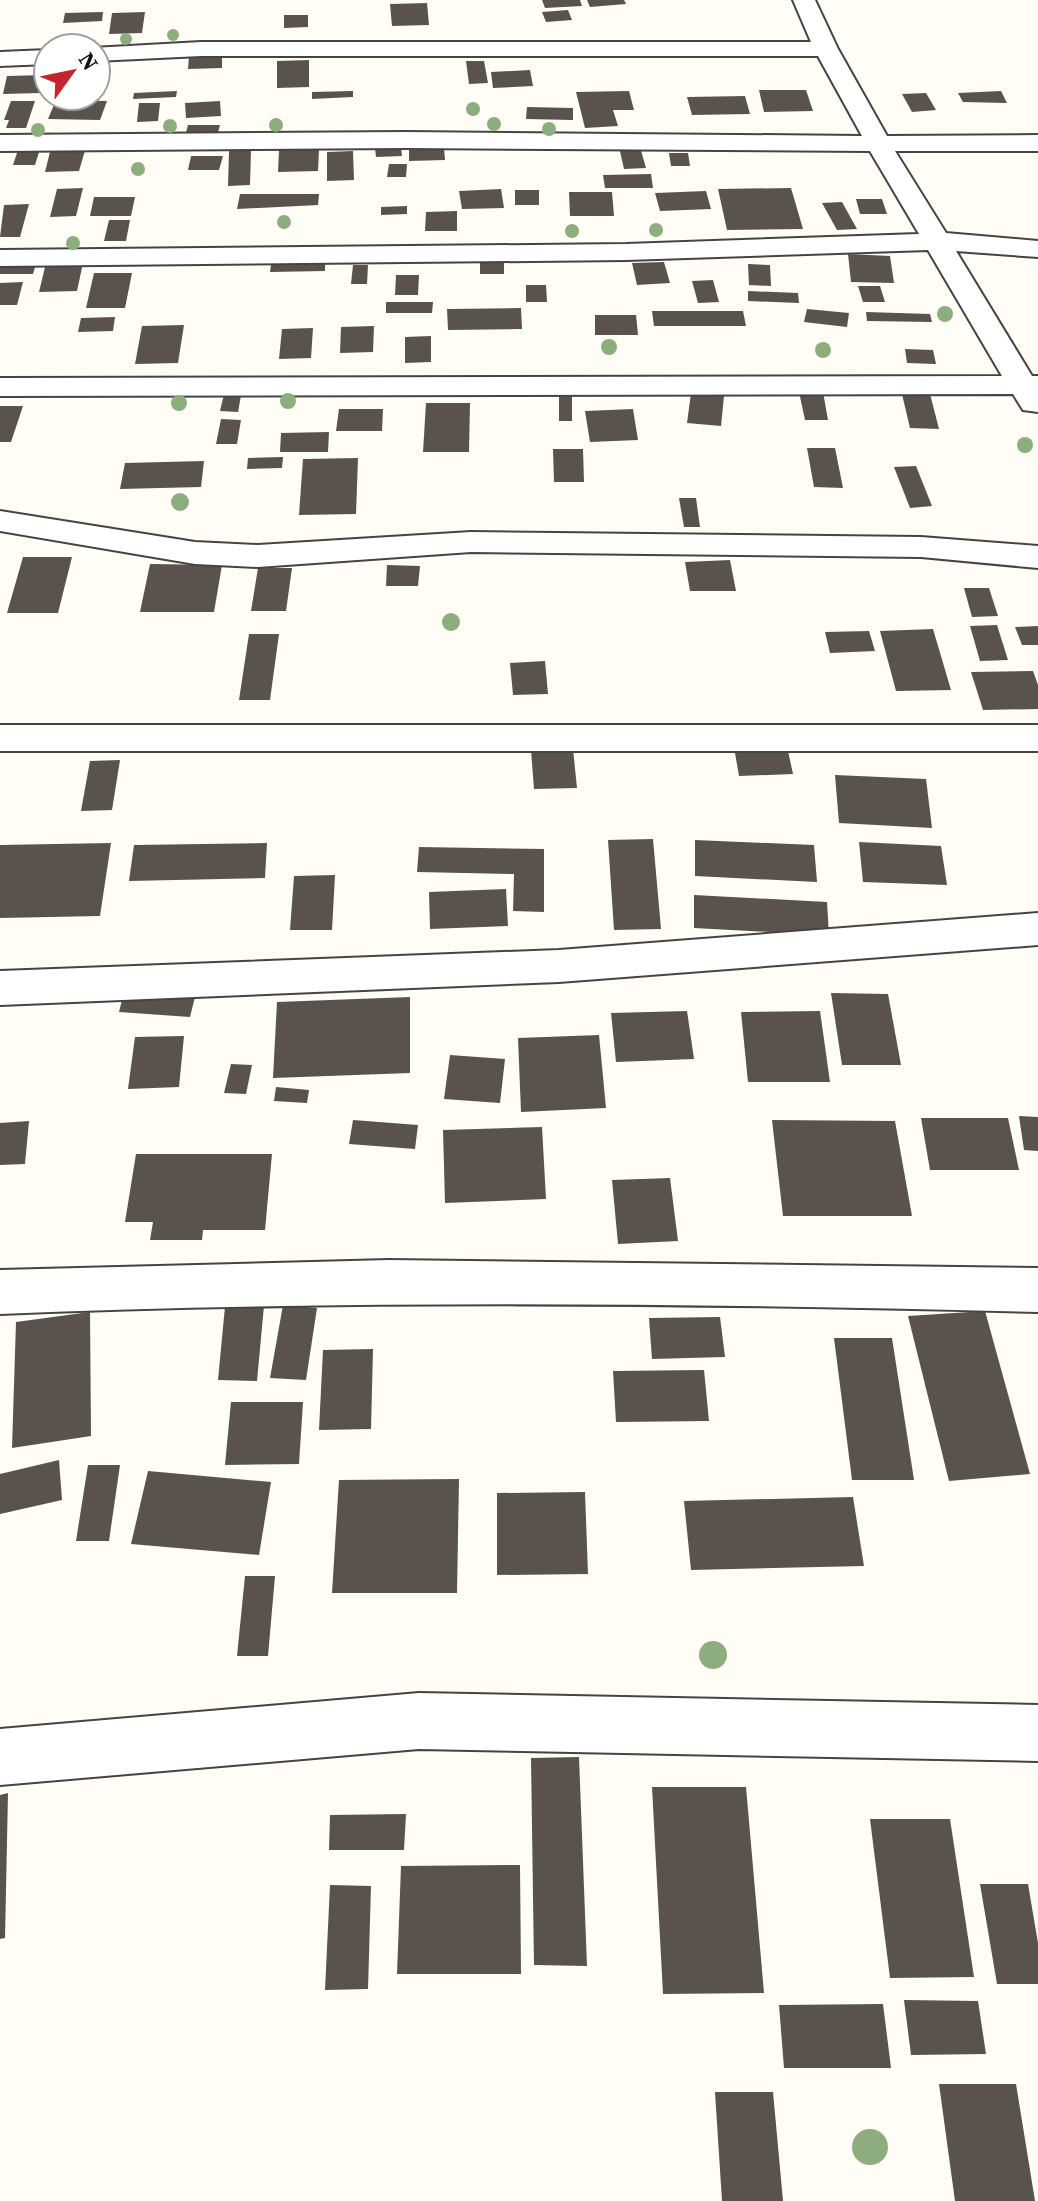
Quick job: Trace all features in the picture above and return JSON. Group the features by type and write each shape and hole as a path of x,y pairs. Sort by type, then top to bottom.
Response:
{"street":[{"path":"804,0 826,49 878,143 1033,393"},
{"path":"112,53 201,49 826,49"},
{"path":"0,59 32,58"},
{"path":"0,143 406,140 1038,143"},
{"path":"0,258 640,252 939,241 1038,249"},
{"path":"0,387 1033,393"},
{"path":"0,521 195,553 258,556 471,542 921,547 1038,557"},
{"path":"0,738 1038,738"},
{"path":"0,988 559,966 1038,929"},
{"path":"0,1292 191,1283 708,1282 1038,1290"},
{"path":"0,1757 419,1721 1038,1733"}],"building":[{"path":"542,0 580,0 582,6 545,8"},
{"path":"587,0 624,0 626,4 590,7"},
{"path":"427,3 429,25 392,26 390,4"},
{"path":"568,10 572,20 546,22 542,12"},
{"path":"103,12 102,21 63,23 65,13"},
{"path":"145,12 142,33 112,34 109,32 112,13"},
{"path":"284,15 308,15 308,27 284,28"},
{"path":"222,55 222,68 188,69 189,56"},
{"path":"309,60 309,87 277,88 277,61"},
{"path":"466,61 484,61 488,83 469,84"},
{"path":"530,70 533,86 493,88 491,72"},
{"path":"32,75 32,93 3,94 7,76"},
{"path":"759,90 806,90 813,111 764,112"},
{"path":"177,91 176,97 133,99 134,93"},
{"path":"353,91 353,97 312,99 312,92"},
{"path":"629,91 634,110 613,110 618,126 585,128 576,92"},
{"path":"1001,91 1007,103 963,102 958,93"},
{"path":"926,93 936,110 912,112 902,94"},
{"path":"745,96 750,114 692,115 687,97"},
{"path":"11,101 32,101 26,128 6,128 9,120 4,120"},
{"path":"220,101 221,116 186,118 185,103"},
{"path":"139,103 160,103 158,121 137,122"},
{"path":"527,107 573,108 573,120 526,119"},
{"path":"51,112 103,112 100,120 48,119"},
{"path":"188,125 220,125 217,136 185,136"},
{"path":"86,147 79,171 45,172 51,148"},
{"path":"401,147 402,156 376,157 375,148"},
{"path":"619,147 640,147 646,168 624,169"},
{"path":"444,148 445,160 409,161 409,149"},
{"path":"40,149 35,165 13,165 18,150"},
{"path":"319,149 318,171 278,172 279,150"},
{"path":"251,150 250,185 228,186 229,151"},
{"path":"353,151 354,180 327,181 327,152"},
{"path":"669,153 688,153 690,166 671,166"},
{"path":"191,156 223,156 219,170 188,170"},
{"path":"389,164 407,164 406,177 387,177"},
{"path":"651,174 653,188 605,188 603,175"},
{"path":"83,188 76,216 50,217 57,189"},
{"path":"791,188 803,229 727,230 718,189"},
{"path":"501,189 504,208 462,209 459,191"},
{"path":"515,190 539,190 539,205 515,205"},
{"path":"706,191 711,209 660,211 655,193"},
{"path":"569,192 612,192 614,216 570,216"},
{"path":"240,194 319,194 318,205 237,209"},
{"path":"94,197 135,197 131,216 90,216"},
{"path":"856,199 882,199 887,214 860,214"},
{"path":"842,202 857,229 837,230 822,203"},
{"path":"29,204 20,237 0,237 4,205"},
{"path":"407,206 407,214 381,215 381,207"},
{"path":"457,211 457,231 425,231 426,212"},
{"path":"109,220 130,220 126,241 104,241"},
{"path":"848,254 890,256 894,283 851,282"},
{"path":"664,262 670,283 637,285 632,263"},
{"path":"46,263 83,263 77,291 39,292"},
{"path":"480,263 504,263 504,274 480,274"},
{"path":"0,264 36,264 33,274 0,274"},
{"path":"325,264 325,271 270,272 271,265"},
{"path":"748,264 770,265 771,286 749,285"},
{"path":"353,265 368,265 367,284 351,284"},
{"path":"94,273 132,273 125,308 86,308"},
{"path":"396,275 419,275 418,295 395,295"},
{"path":"713,280 719,302 698,303 692,281"},
{"path":"23,282 17,305 0,305 0,283"},
{"path":"526,285 546,285 547,302 526,302"},
{"path":"858,286 880,286 885,302 863,302"},
{"path":"748,291 798,293 799,303 748,301"},
{"path":"386,302 433,302 432,313 386,313"},
{"path":"521,308 522,329 448,330 447,309"},
{"path":"807,309 849,313 847,327 804,322"},
{"path":"652,311 743,311 746,326 654,326"},
{"path":"866,312 930,314 932,322 867,321"},
{"path":"595,315 636,315 638,335 595,335"},
{"path":"115,317 113,331 78,332 81,318"},
{"path":"184,325 178,363 135,364 142,326"},
{"path":"374,326 373,352 340,353 341,327"},
{"path":"313,328 311,358 279,359 282,329"},
{"path":"431,336 431,362 405,363 405,337"},
{"path":"905,349 933,350 936,364 907,363"},
{"path":"225,390 242,390 238,412 220,411"},
{"path":"901,390 929,390 939,429 910,428"},
{"path":"559,392 572,393 572,421 559,421"},
{"path":"799,392 823,392 828,420 805,420"},
{"path":"691,393 724,396 721,426 687,423"},
{"path":"426,403 470,403 469,452 423,452"},
{"path":"0,406 23,406 11,442 0,442"},
{"path":"339,409 383,409 382,431 336,431"},
{"path":"633,409 638,440 590,442 585,411"},
{"path":"221,419 241,420 237,444 216,444"},
{"path":"329,432 328,452 280,452 281,433"},
{"path":"807,448 835,448 843,488 814,487"},
{"path":"553,449 583,449 584,482 554,482"},
{"path":"283,457 282,468 247,469 248,458"},
{"path":"358,458 356,514 299,515 303,459"},
{"path":"204,461 201,487 120,489 125,463"},
{"path":"916,466 932,506 910,508 894,467"},
{"path":"679,498 696,498 700,527 684,527"},
{"path":"23,557 72,557 58,613 7,613"},
{"path":"730,560 736,591 690,591 685,562"},
{"path":"150,564 222,565 214,612 140,612"},
{"path":"387,565 420,566 418,586 386,586"},
{"path":"258,568 292,568 286,611 251,611"},
{"path":"964,588 989,588 998,616 972,617"},
{"path":"997,625 1008,660 980,661 970,626"},
{"path":"1038,626 1038,645 1022,645 1015,627"},
{"path":"933,629 951,690 896,691 880,631"},
{"path":"869,631 875,651 830,653 825,632"},
{"path":"249,634 279,634 270,700 239,700"},
{"path":"545,661 548,694 513,695 510,663"},
{"path":"1033,671 1038,685 1038,709 983,710 971,672"},
{"path":"573,749 577,788 534,789 531,750"},
{"path":"788,751 793,774 739,776 735,753"},
{"path":"120,760 112,810 81,811 90,761"},
{"path":"835,775 926,779 932,828 839,823"},
{"path":"653,839 661,929 614,930 608,840"},
{"path":"695,840 814,845 817,882 695,876"},
{"path":"859,842 941,846 947,885 863,882"},
{"path":"111,843 100,916 0,918 0,845"},
{"path":"267,843 265,878 129,881 134,845"},
{"path":"419,847 544,849 544,912 513,911 514,874 417,872"},
{"path":"335,875 332,930 290,930 294,876"},
{"path":"506,889 508,926 430,929 429,892"},
{"path":"694,895 827,902 829,935 694,928"},
{"path":"124,992 195,997 190,1017 119,1012"},
{"path":"831,993 888,994 901,1065 842,1065"},
{"path":"410,997 410,1073 273,1078 277,1002"},
{"path":"687,1011 694,1059 616,1062 611,1013"},
{"path":"820,1011 830,1082 748,1082 741,1012"},
{"path":"599,1035 606,1108 521,1112 518,1038"},
{"path":"184,1036 179,1087 128,1089 135,1037"},
{"path":"450,1055 505,1059 500,1103 444,1099"},
{"path":"231,1064 252,1065 246,1094 224,1093"},
{"path":"276,1087 309,1090 307,1103 274,1101"},
{"path":"1019,1116 1038,1117 1038,1151 1024,1150"},
{"path":"921,1118 1008,1118 1019,1170 930,1170"},
{"path":"353,1120 418,1125 415,1149 349,1144"},
{"path":"772,1120 895,1121 912,1216 783,1216"},
{"path":"29,1121 25,1164 0,1165 0,1123"},
{"path":"542,1127 546,1199 445,1203 443,1130"},
{"path":"136,1154 272,1154 265,1230 203,1230 202,1240 150,1240 153,1222 125,1222"},
{"path":"670,1178 678,1241 618,1244 612,1180"},
{"path":"265,1295 257,1381 218,1380 226,1296"},
{"path":"283,1305 317,1308 306,1380 270,1378"},
{"path":"985,1311 1030,1474 949,1481 908,1316"},
{"path":"90,1312 91,1436 12,1448 16,1322"},
{"path":"720,1317 725,1357 652,1359 649,1318"},
{"path":"834,1338 892,1338 914,1480 852,1480"},
{"path":"373,1349 371,1429 319,1430 323,1350"},
{"path":"704,1370 709,1421 616,1422 613,1371"},
{"path":"231,1402 303,1402 299,1464 225,1465"},
{"path":"59,1460 62,1500 0,1514 0,1474"},
{"path":"88,1465 120,1465 109,1541 76,1541"},
{"path":"148,1471 271,1482 259,1555 131,1544"},
{"path":"459,1479 457,1593 332,1593 339,1480"},
{"path":"585,1492 588,1574 497,1575 497,1493"},
{"path":"853,1497 864,1566 691,1570 684,1501"},
{"path":"245,1576 275,1576 268,1656 237,1656"},
{"path":"579,1757 587,1966 534,1965 531,1758"},
{"path":"652,1787 746,1787 764,1993 663,1994"},
{"path":"8,1793 5,1938 0,1939 0,1795"},
{"path":"406,1814 404,1850 329,1850 330,1815"},
{"path":"870,1819 950,1819 974,1977 890,1978"},
{"path":"520,1865 521,1974 397,1974 401,1866"},
{"path":"980,1884 1028,1884 1038,1943 1038,1984 997,1984"},
{"path":"330,1885 371,1886 368,1989 325,1990"},
{"path":"904,2000 978,2001 986,2054 911,2055"},
{"path":"883,2004 891,2068 784,2068 779,2005"},
{"path":"939,2084 1016,2084 1035,2201 955,2201"},
{"path":"715,2092 773,2092 783,2201 722,2201"}]}
